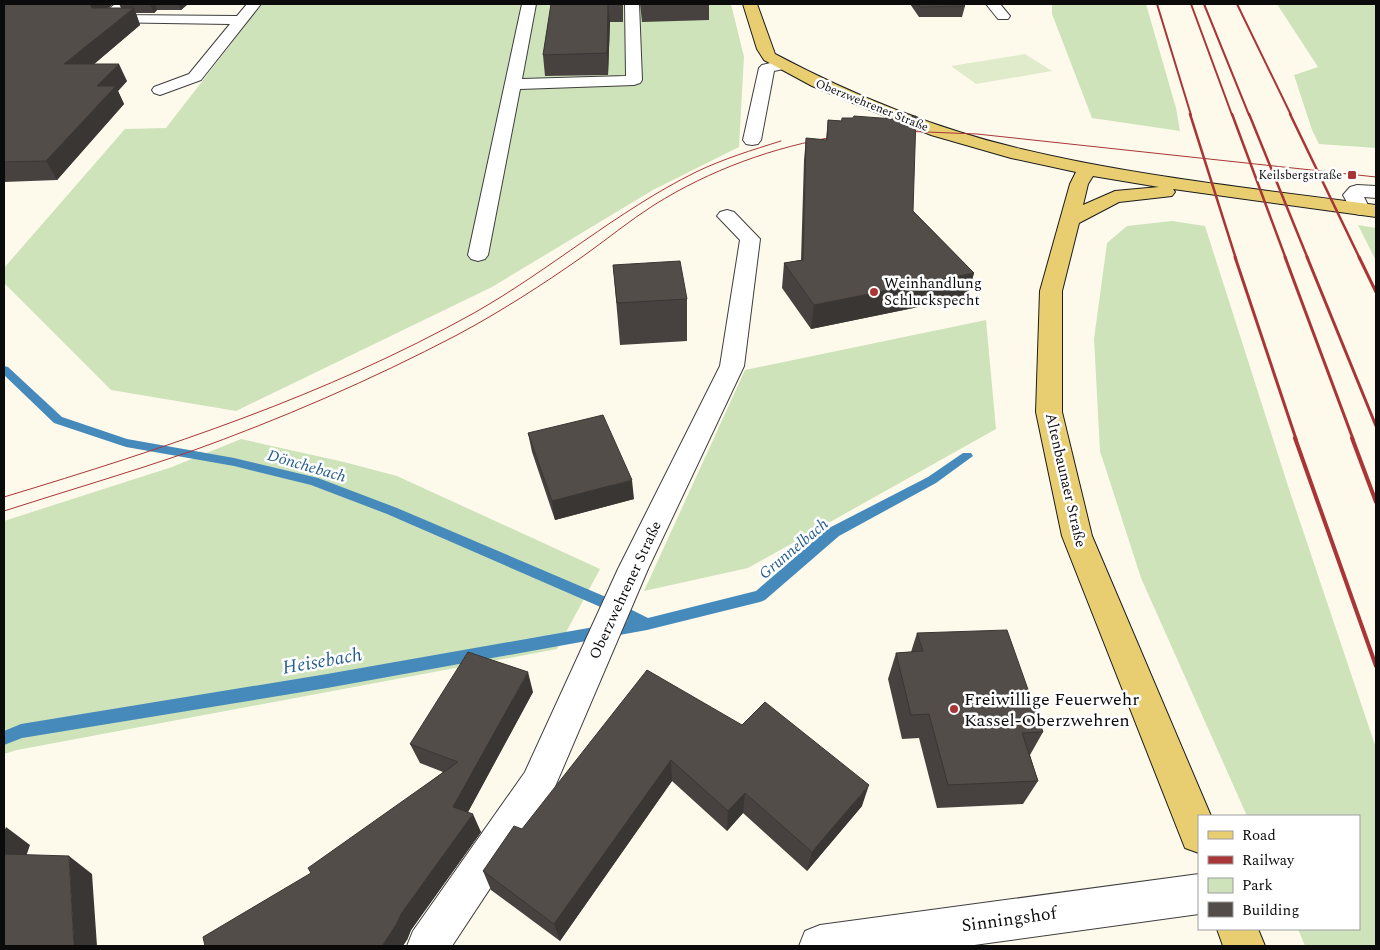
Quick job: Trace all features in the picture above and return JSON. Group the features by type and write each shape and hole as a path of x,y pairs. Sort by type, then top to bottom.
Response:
{"main road":[{"name":"Oberzwehrener Straße","path":"750,4 764,50 769,57 818,83 930,129 1034,158 1087,169"},
{"path":"1087,169 1204,188 1368,210"},
{"name":"Altenbaunaer Straße","path":"1087,169 1079,184 1051,291 1049,412 1077,536 1198,832"},
{"path":"1071,219 1115,197 1204,188"},
{"path":"1237,930 1244,946"}],"street":[{"path":"122,4 104,19 241,20"},
{"path":"160,90 195,76 254,4"},
{"path":"478,255 530,4"},
{"path":"513,84 634,80 632,4"},
{"path":"993,4 1003,16"},
{"path":"752,140 767,68 784,65"},
{"path":"1368,210 1353,194 1357,191 1376,192"},
{"name":"Oberzwehrener Straße","path":"428,946 538,784 633,568 732,366 750,239 727,216"},
{"name":"Sinningshof","path":"820,946 1198,894"}],"green space":[{"path":"262,4 731,4 744,57 739,147 653,190 492,287 236,411 111,390 4,283 4,268 125,129 166,128"},
{"path":"1052,4 1146,4 1176,108 1180,131 1092,118 1052,14"},
{"path":"1277,4 1376,4 1376,148 1319,144 1312,130 1294,75 1318,67"},
{"path":"1025,54 1052,71 976,84 951,66"},
{"path":"1172,221 1205,226 1289,489 1376,748 1376,946 1305,946 1298,930 1360,930 1360,815 1247,815 1141,578 1100,451 1094,339 1107,243 1127,226"},
{"path":"1358,225 1376,228 1376,261"},
{"path":"986,320 996,429 748,568 644,591 745,370"},
{"path":"241,439 397,476 600,569 557,649 17,750 4,754 4,521 172,467"}],"building":[{"path":"4,4 90,4 92,8 134,8 64,64 119,64 97,86 116,86 46,161 4,162"},
{"path":"551,4 608,4 607,53 543,55"},
{"path":"918,4 963,4 965,6 920,7"},
{"path":"854,116 894,119 916,116 913,211 974,273 814,305 784,263 803,260 806,138 827,140 828,120 842,121 842,118 853,118"},
{"path":"680,261 687,299 617,303 613,265"},
{"path":"603,415 632,480 552,501 528,433"},
{"name":"Freiwillige Feuerwehr Kassel-Oberzwehren","path":"1007,630 1043,732 1022,733 1038,781 948,785 929,714 911,715 896,653 923,651 917,633"},
{"path":"468,652 528,672 453,807 473,814 401,914 382,946 205,946 203,937 311,873 308,868 458,762 410,744"},
{"path":"647,670 742,725 765,702 869,785 812,852 745,793 728,811 671,760 554,924 483,871 514,826 522,829"},
{"path":"4,854 69,856 74,946 4,946"}],"waterway":[{"name":"Dönchebach","path":"4,369 58,420 126,443 234,462 314,481 392,511 601,601 647,624"},
{"name":"Grunnelbach","path":"647,624 760,596 834,532 932,480 967,456"},
{"name":"Heisebach","path":"4,738 21,731 327,681 647,624"}],"tram line":[{"path":"901,131 977,134 1376,177"},
{"path":"4,511 189,452 258,426 359,383 425,352 505,308 675,192 720,171 766,153 839,136"},
{"path":"4,497 125,459 244,418 360,370 418,343 474,313 667,187 717,163 781,141"}],"railway":[{"path":"1157,4 1191,115"},
{"path":"1191,4 1232,115"},
{"path":"1204,4 1249,115"},
{"path":"1237,4 1291,115"},
{"path":"1190,114 1236,259"},
{"path":"1232,114 1286,259"},
{"path":"1249,114 1308,259"},
{"path":"1290,114 1360,259"},
{"path":"1235,257 1296,439"},
{"path":"1285,257 1353,439"},
{"path":"1307,257 1376,426"},
{"path":"1359,257 1376,292"},
{"path":"1295,438 1376,666"},
{"path":"1352,438 1376,502"}],"place":[{"name":"Keilsbergstraße","path":"1352,175"},
{"name":"Weinhandlung Schluckspecht","path":"874,292"},
{"name":"Freiwillige Feuerwehr Kassel-Oberzwehren","path":"954,709"}]}
